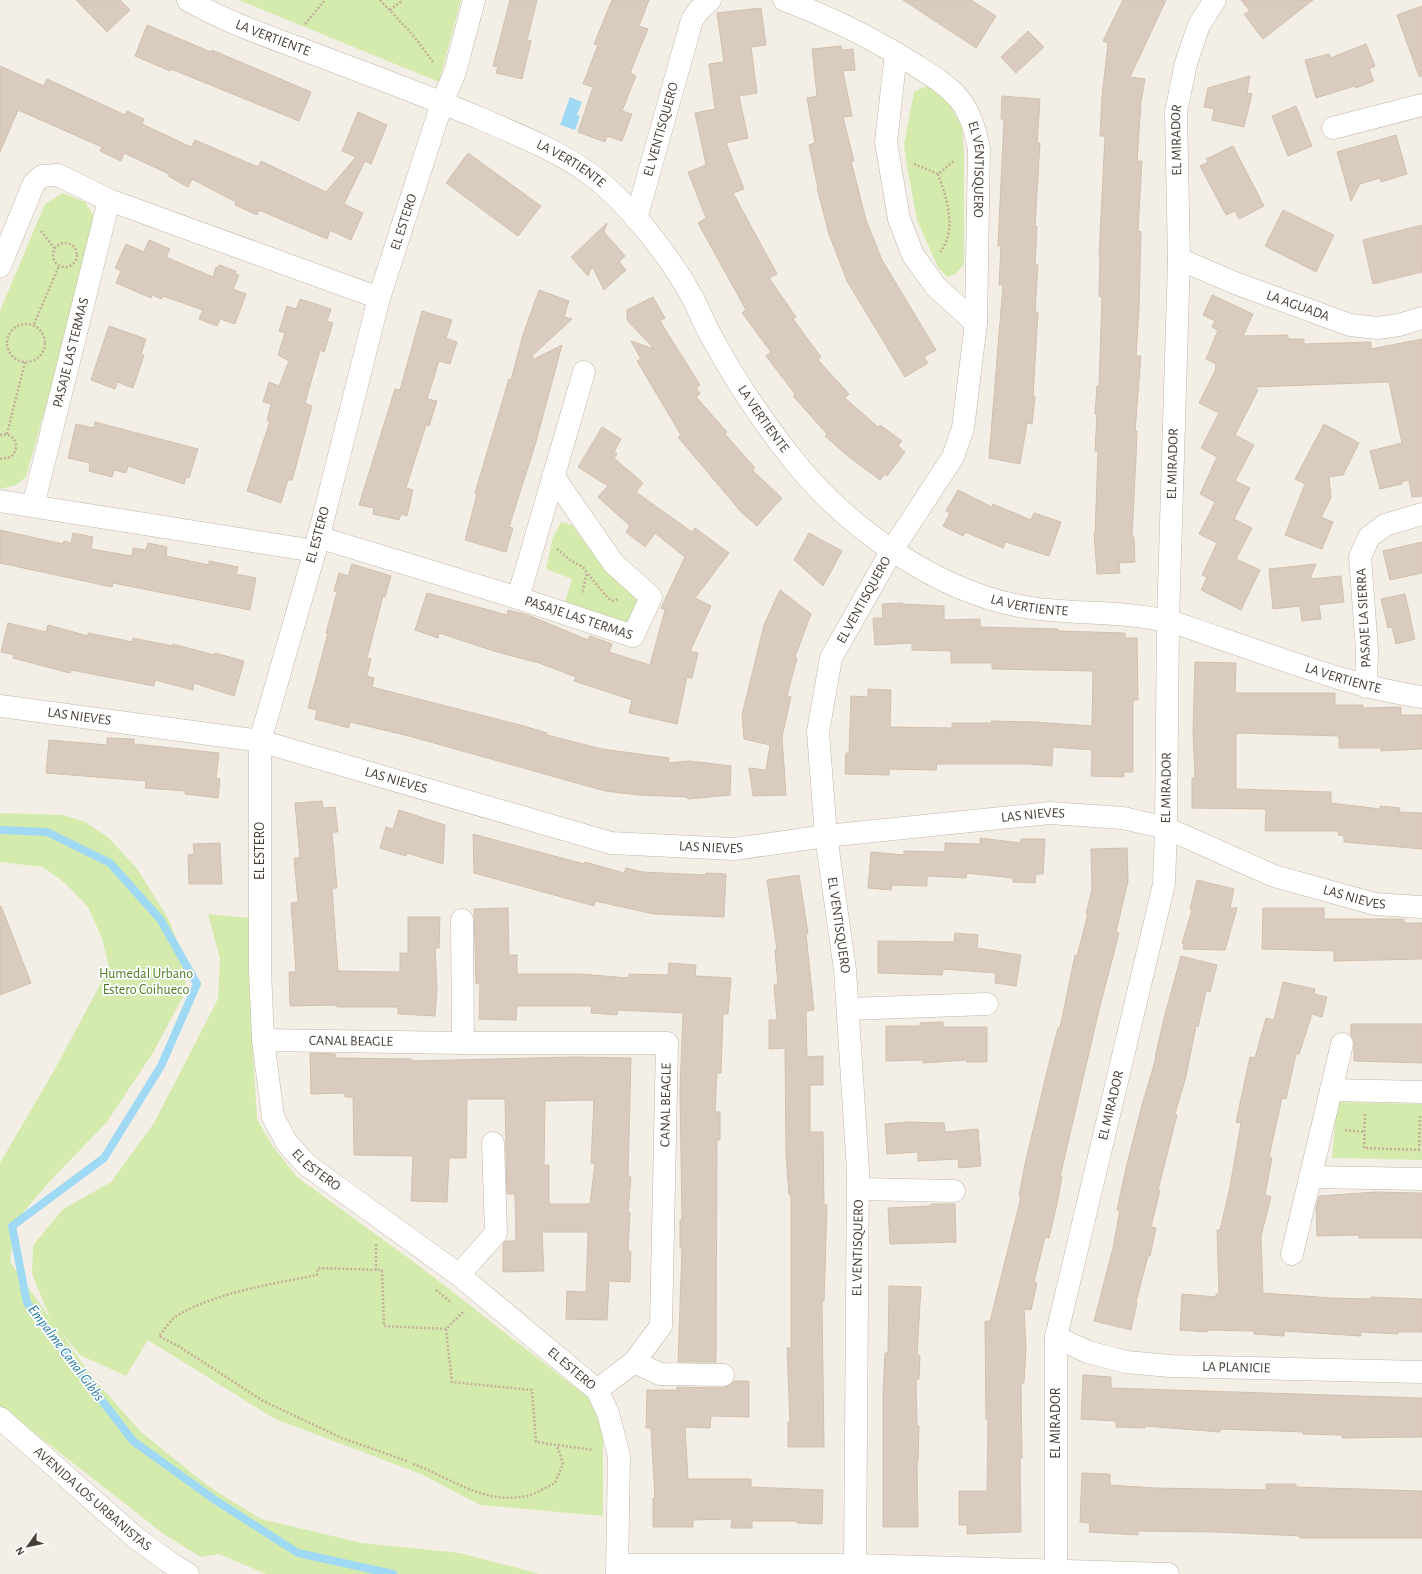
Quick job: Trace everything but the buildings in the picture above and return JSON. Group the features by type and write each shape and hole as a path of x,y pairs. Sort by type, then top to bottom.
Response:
{"street":[{"name":"LA VERTIENTE","path":"188,0 228,21 442,103 545,146 570,160 594,177 616,197 636,219 673,266 693,298 709,333 765,423 791,458 843,512 892,550 938,578 989,600 1028,608 1086,614 1132,615 1168,621 1366,687 1422,697"},
{"name":"EL ESTERO","path":"474,0 455,72 442,103 380,298 317,544 260,741 260,970 263,1040 273,1117 287,1143 308,1165 459,1275 597,1390 608,1413 619,1456 618,1569"},
{"name":"EL VENTISQUERO","path":"636,219 692,20 700,9 710,0"},
{"name":"EL VENTISQUERO","path":"784,0 823,16 896,53 950,88 963,105 976,131 979,159 976,323 963,428 954,457 892,550 831,658 818,732 826,836 848,1009 859,1190 855,1565"},
{"name":"EL MIRADOR","path":"1056,1572 1056,1337 1164,884 1168,621 1179,259 1176,112 1186,63 1199,25 1215,0"},
{"path":"896,53 886,142 899,219 914,255 936,287 976,323"},
{"path":"1333,128 1422,105"},
{"path":"0,266 34,183 42,176 58,175 109,200 380,298"},
{"name":"PASAJE LAS TERMAS","path":"33,506 109,200"},
{"name":"LA AGUADA","path":"1179,259 1235,283 1350,325 1378,328 1399,325 1422,318"},
{"name":"PASAJE LAS TERMAS","path":"518,598 584,372"},
{"name":"PASAJE LAS TERMAS","path":"0,501 317,544 518,598 633,636 651,597 614,564 553,476"},
{"name":"PASAJE LA SIERRA","path":"1366,687 1367,650 1360,557 1369,537 1385,525 1422,514"},
{"name":"LAS NIEVES","path":"0,706 260,741 611,843 734,849 826,836 1050,813 1123,818 1166,828 1274,876 1375,904 1422,907"},
{"path":"462,920 463,1043"},
{"path":"848,1009 987,1004"},
{"name":"CANAL BEAGLE","path":"263,1040 463,1043 667,1043 661,1326 634,1362 597,1390"},
{"path":"1292,1254 1342,1044"},
{"path":"1331,1090 1422,1092"},
{"path":"459,1275 496,1233 493,1143"},
{"path":"1310,1176 1422,1179"},
{"path":"859,1190 954,1191"},
{"name":"LA PLANICIE","path":"1056,1337 1088,1352 1140,1364 1422,1372"},
{"path":"634,1362 660,1374 723,1375"},
{"name":"AVENIDA LOS URBANISTAS","path":"0,1418 136,1538 188,1574"},
{"path":"618,1569 855,1565 1056,1572 1168,1574"}],"path":[{"path":"289,44 325,0"},
{"path":"380,0 413,35 434,63 455,72"},
{"path":"390,10 403,0"},
{"path":"938,174 959,156"},
{"path":"913,164 938,174"},
{"path":"938,174 948,205 949,219 944,247 939,253"},
{"path":"62,243 70,244 76,250 77,258 72,266 63,268 59,266 55,264 52,256 54,248 62,243"},
{"path":"34,324 59,266"},
{"path":"27,323 34,324 43,332 46,338 45,350 37,359 25,362 18,361 9,352 7,338 14,327 27,323"},
{"path":"7,434 25,362"},
{"path":"0,435 7,434 14,439 16,450 11,458 0,459"},
{"path":"536,536 551,544 570,560 583,567 587,573 586,583 572,616"},
{"path":"1365,1112 1364,1148 1421,1150 1421,1114 1413,1113"},
{"path":"1342,1130 1365,1132"},
{"path":"371,1239 382,1248"},
{"path":"376,1243 376,1270"},
{"path":"408,1461 342,1438 263,1401 180,1347 159,1336 177,1316 210,1300 262,1286 317,1275 318,1268 382,1270 384,1326 446,1329 463,1312"},
{"path":"432,1287 469,1316"},
{"path":"446,1329 452,1382 532,1390 536,1442 596,1450 595,1444"},
{"path":"413,1464 465,1488 492,1498 527,1496 555,1484 563,1464 557,1445"}],"green space":[{"path":"239,0 461,0 439,82"},
{"path":"927,86 948,102 962,127 964,152 964,264 955,274 947,277 938,267 917,220 904,144 914,92"},
{"path":"63,193 85,202 96,219 93,237 26,477 16,485 0,489 0,311 45,204"},
{"path":"561,522 572,525 602,564 619,583 638,600 628,621 617,624 565,602 572,579 546,569 553,537"},
{"name":"Humedal Urbano Estero Coihueco","path":"0,813 63,815 85,822 109,838 138,870 169,920 184,959 186,991 154,1051 107,1122 50,1181 15,1222 10,1262 50,1318 32,1274 33,1245 63,1209 111,1182 154,1123 218,999 220,959 208,914 250,918 251,1021 257,1119 272,1145 297,1177 422,1268 589,1398 603,1432 603,1516 480,1505 421,1474 275,1419 148,1340 126,1376 80,1355 62,1333 88,1372 141,1432 208,1486 261,1519 362,1543 460,1553 540,1574 266,1574 219,1554 201,1557 165,1535 0,1406 0,1163 56,1067 109,968 102,938 88,907 65,883 43,867 0,862"},
{"path":"1337,1102 1422,1104 1422,1160 1332,1158"}],"water":[{"path":"570,97 582,102 577,115 580,116 575,130 560,125"}],"waterway":[{"name":"Empalme Canal Gibbs","path":"0,830 47,832 110,863 160,919 197,984 161,1066 104,1158 12,1226 27,1303 133,1441 215,1500 298,1553 393,1574"}]}
